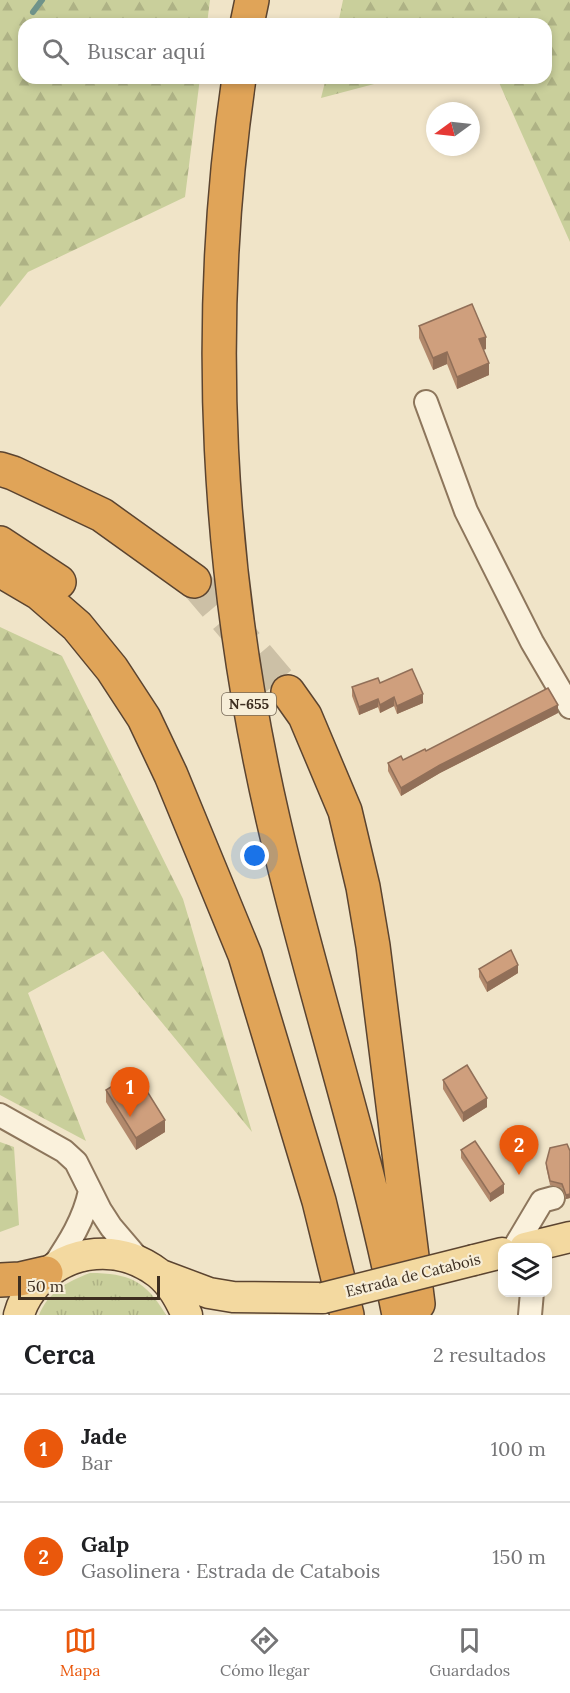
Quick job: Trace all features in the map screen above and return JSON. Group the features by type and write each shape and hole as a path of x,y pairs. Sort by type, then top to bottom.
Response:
{"highway":[{"path":"248,18 252,0"},
{"name":"N-655","path":"238,84 224,212 219,314 220,437 233,598 247,693 273,821 372,1190 399,1315"},
{"path":"0,469 102,515 194,581"},
{"path":"0,543 58,581 128,663 158,718 183,774 245,955 319,1202 335,1306"},
{"path":"0,570 39,593 77,627 112,669 144,718 171,775 245,955"},
{"path":"288,692 305,716 345,811 363,887 373,946 419,1315"},
{"path":"0,1280 20,1279 50,1270"}],"main road":[{"path":"543,1243 570,1236"},
{"path":"19,1315 30,1290 50,1270 74,1257 96,1253 119,1254 209,1293 335,1306"},
{"name":"Estrada de Catabois","path":"335,1306 488,1256"},
{"path":"150,1268 177,1294 186,1315"},
{"path":"294,1315 335,1306"}],"street":[{"path":"426,402 466,511 532,642 570,707"},
{"path":"0,1115 64,1151 76,1162 111,1227 150,1268"},
{"path":"50,1270 79,1225 88,1205 90,1191"},
{"path":"529,1243 542,1201 554,1198"},
{"path":"530,1315 532,1297"}],"green space":[{"path":"0,0 210,0 208,18 18,18 18,84 199,84 185,197 28,272 0,307"},
{"path":"343,0 570,0 570,242 500,84 552,84 552,18 339,18"},
{"path":"324,84 374,84 321,98"},
{"path":"0,627 62,656 183,899 252,1132 103,951 28,993 86,1141 0,1095"},
{"path":"0,1142 14,1147 19,1225 0,1232"},
{"path":"90,1273 116,1275 135,1281 151,1294 166,1315 39,1315 48,1300 60,1288"}],"building":[{"path":"472,304 486,337 479,339 489,363 457,377 447,352 433,358 419,326"},
{"path":"412,669 423,694 397,706 394,697 380,705 378,699 359,707 352,687 378,678 380,683"},
{"path":"548,688 558,705 440,765 401,788 388,763 401,756 403,760 425,749 426,751"},
{"path":"511,950 518,965 487,983 479,969"},
{"path":"467,1065 487,1098 463,1113 443,1080"},
{"path":"135,1072 165,1120 136,1138 106,1090"},
{"path":"475,1141 504,1184 490,1194 461,1150"},
{"path":"567,1144 570,1151 570,1194 566,1195 562,1184 550,1181 546,1163 550,1148"}],"waterway":[{"path":"33,12 42,0"}],"tunnel":[{"path":"194,581 288,692"}],"place":[{"name":"Jade","path":"130,1117"},
{"name":"Galp","path":"519,1175"}]}
